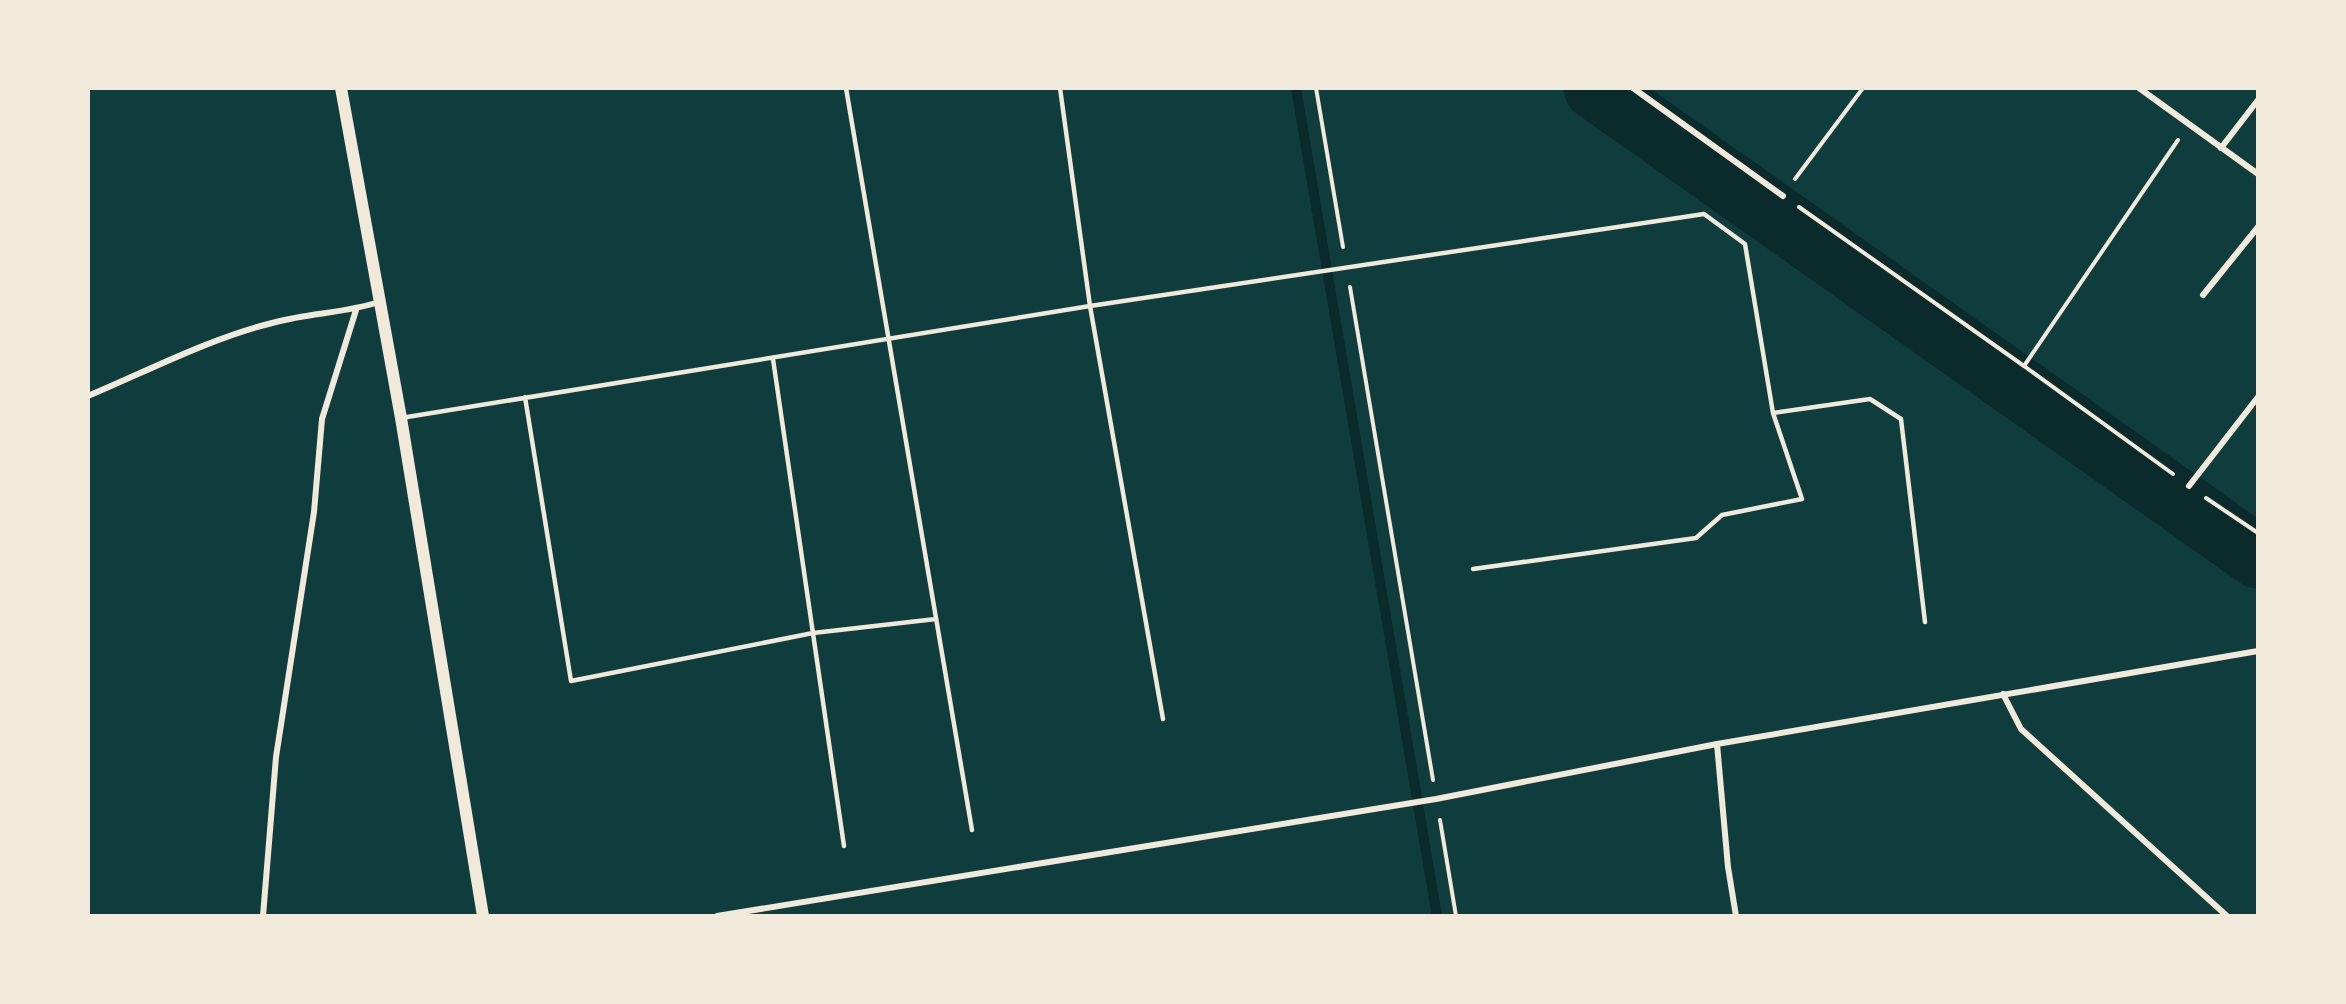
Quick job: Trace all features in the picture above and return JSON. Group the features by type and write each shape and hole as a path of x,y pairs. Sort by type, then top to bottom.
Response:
{"main road":[{"path":"341,88 401,418 483,915"}],"street":[{"path":"1633,88 1783,196"},
{"path":"2139,88 2258,174"},
{"path":"2221,148 2258,100"},
{"path":"2203,295 2258,227"},
{"path":"88,396 214,341 277,321 356,310 380,302"},
{"path":"263,915 276,757 314,512 322,419 356,310"},
{"path":"2189,486 2258,397"},
{"path":"717,915 1436,799 1717,744 2258,651"},
{"path":"2003,694 2021,729 2227,915"},
{"path":"1717,744 1728,867 1736,915"}],"lane":[{"path":"846,88 972,830"},
{"path":"1060,88 1090,306 1162,719"},
{"path":"401,418 1090,306 1704,214 1745,244 1773,413 1802,499 1722,515 1696,538 1473,569"},
{"path":"773,359 844,846"},
{"path":"525,397 572,681 813,633 936,619"},
{"path":"1773,413 1870,399 1901,419 1925,622"}],"path":[{"path":"1316,88 1456,915"},
{"path":"1863,88 1783,196 2258,533"},
{"path":"2024,366 2188,125"}],"waterway":[{"path":"1296,88 1437,916"},
{"path":"1595,88 2258,557"}]}
